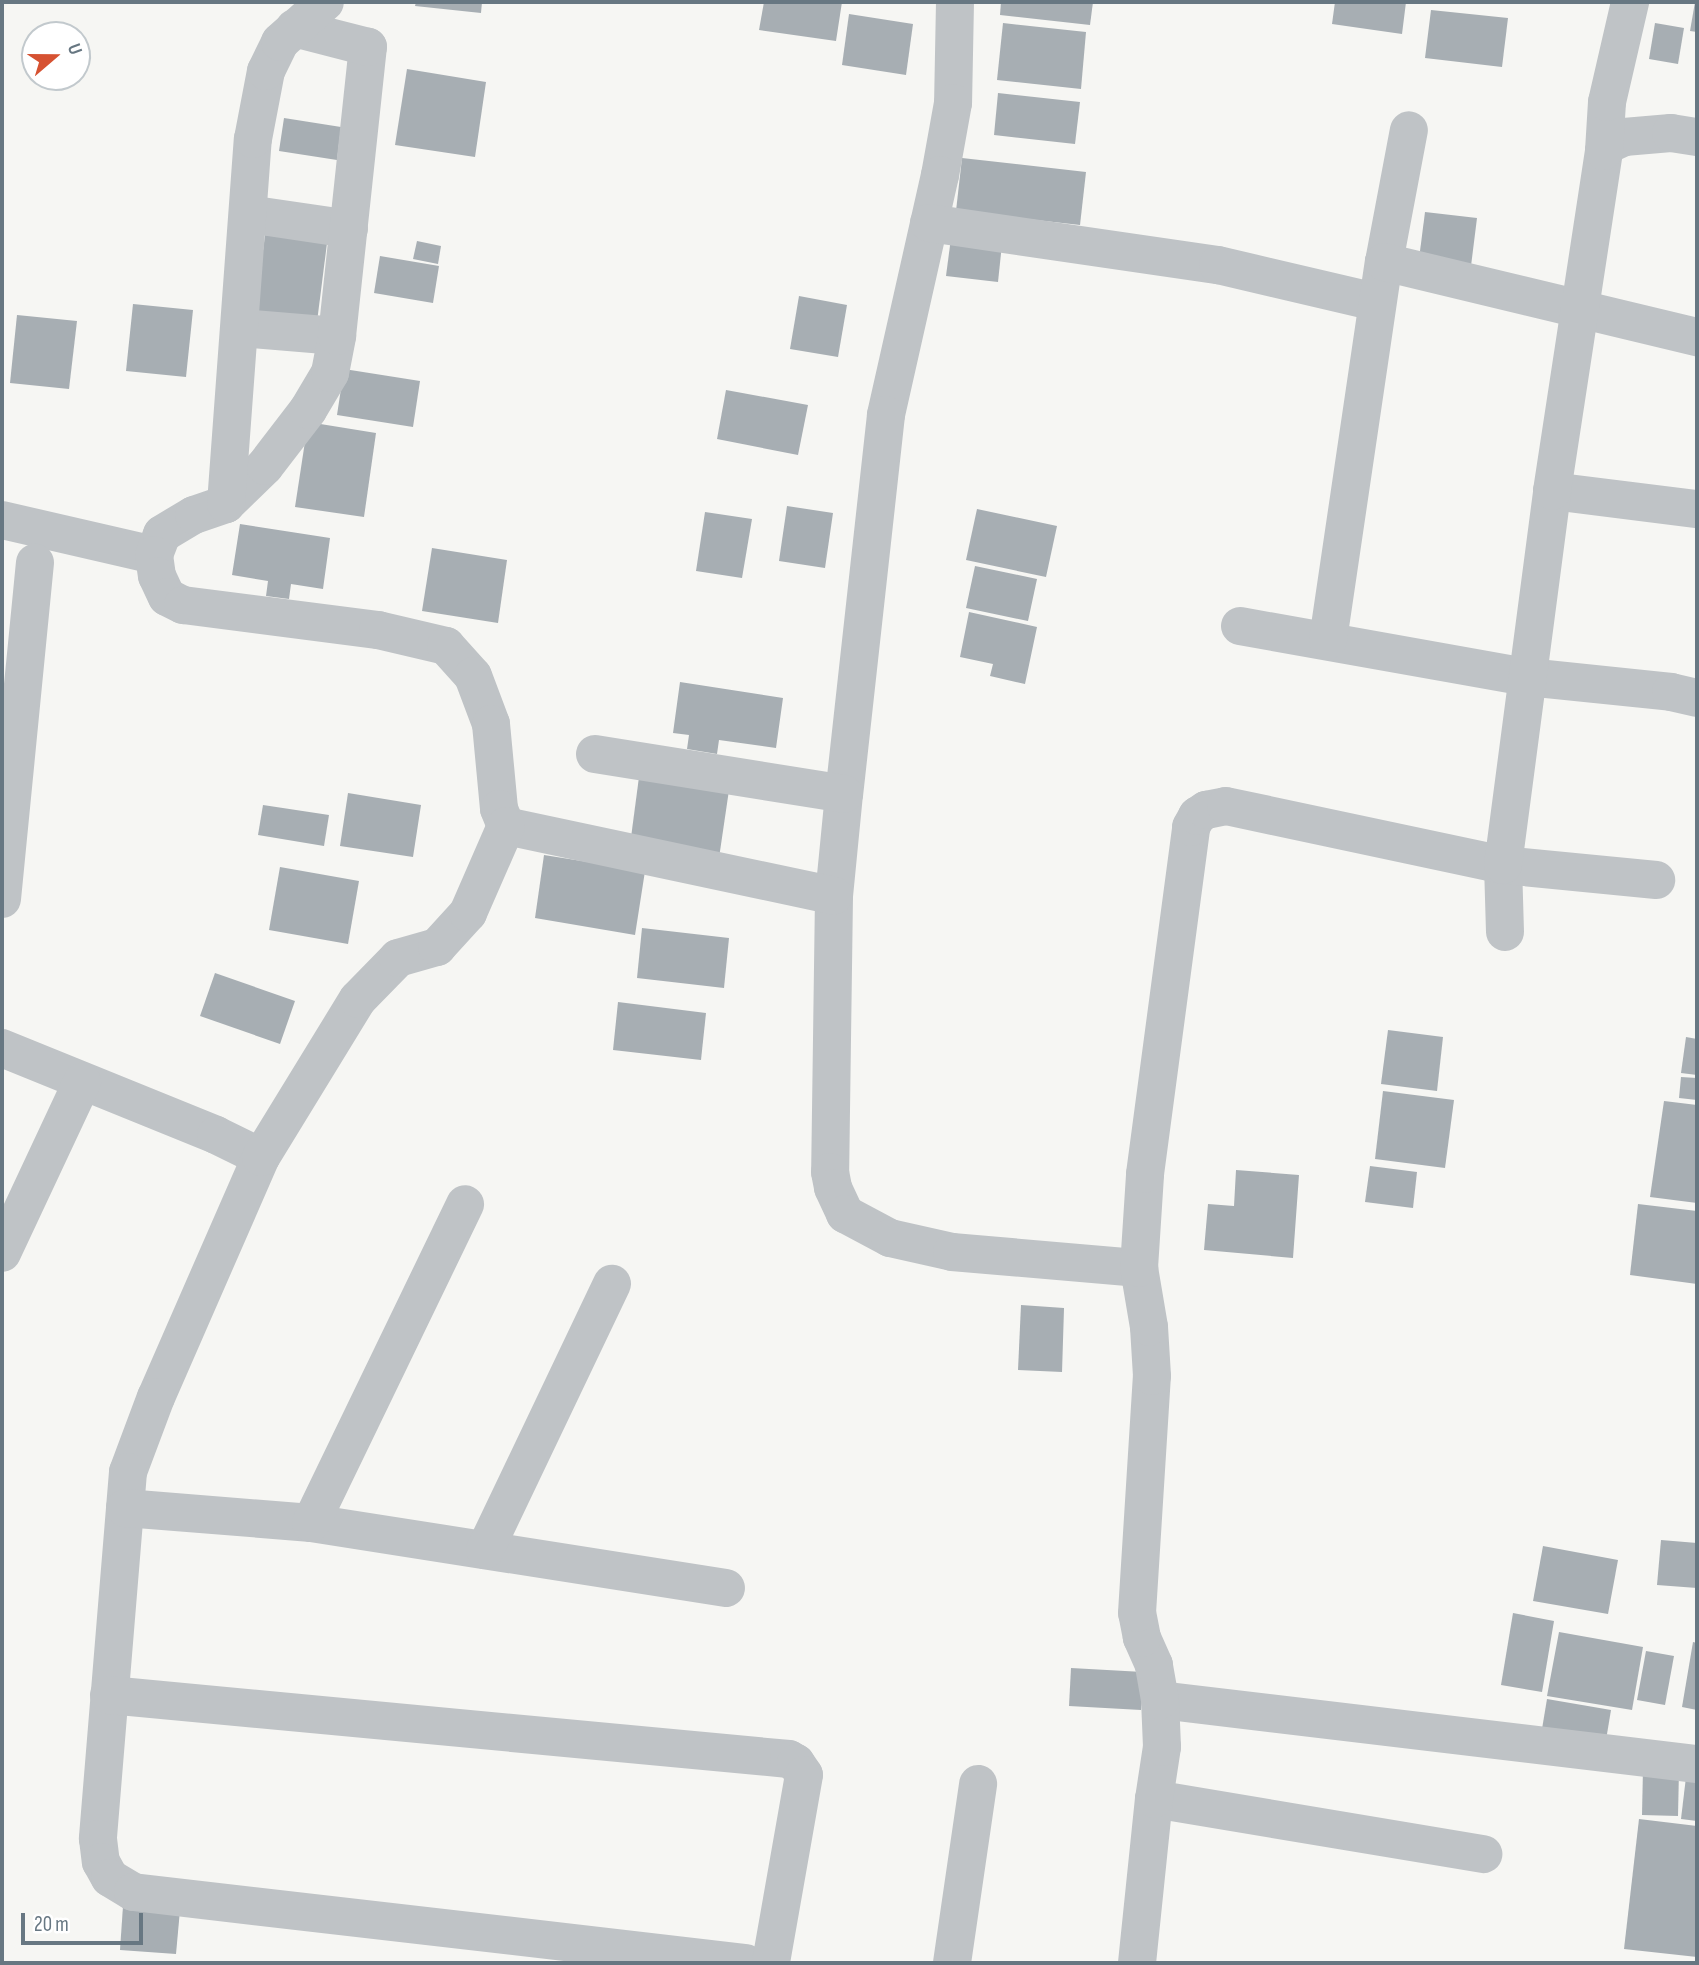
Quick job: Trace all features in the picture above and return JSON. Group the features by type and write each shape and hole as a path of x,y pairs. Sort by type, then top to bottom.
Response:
{"street":[{"path":"226,504 253,139 266,71 280,42 326,2"},
{"path":"955,2 953,103 886,415 844,794 834,896 830,1172 833,1188 845,1214 890,1238 952,1252 1139,1268"},
{"path":"1505,932 1503,865 1552,491 1604,151 1607,102 1630,2"},
{"path":"294,28 368,47 337,336 330,373 308,410 265,466 226,504 194,515 162,534 154,555 157,576 167,597 183,605 378,630 446,646 473,676 491,724 499,809 506,827 468,913 437,947 398,958 358,999 261,1157 152,1407 128,1472 98,1839 101,1862 110,1878 133,1892 746,1963"},
{"path":"1328,640 1376,302 1409,130"},
{"path":"1604,151 1607,145 1624,137 1671,133 1697,137"},
{"path":"248,214 349,229"},
{"path":"929,223 1218,265 1376,302"},
{"path":"1384,262 1697,337"},
{"path":"240,328 337,336"},
{"path":"1552,491 1697,509"},
{"path":"2,520 154,555"},
{"path":"2,899 35,563"},
{"path":"1240,626 1527,677 1671,692 1697,698"},
{"path":"595,754 844,794"},
{"path":"1137,1963 1162,1747 1160,1700 1154,1665 1142,1638 1137,1613 1152,1376 1149,1327 1139,1268 1145,1174 1189,840 1197,816 1214,807 1238,808 1503,865 1656,880"},
{"path":"506,827 834,896"},
{"path":"2,1048 216,1135 261,1157"},
{"path":"2,1254 82,1082"},
{"path":"311,1522 465,1203"},
{"path":"485,1550 612,1283"},
{"path":"125,1508 311,1522 726,1588"},
{"path":"109,1695 789,1759 796,1763 804,1775 771,1963"},
{"path":"1160,1700 1697,1764"},
{"path":"952,1963 978,1784"},
{"path":"1154,1799 1483,1854"}],"building":[{"path":"416,2 482,2 481,13 415,6"},
{"path":"764,2 842,2 836,41 759,30"},
{"path":"1001,2 1093,2 1090,25 1000,15"},
{"path":"1335,2 1406,2 1402,34 1332,24"},
{"path":"1697,2 1697,32 1690,31"},
{"path":"1431,10 1508,18 1502,67 1425,58"},
{"path":"849,14 913,24 906,75 842,65"},
{"path":"1003,23 1086,32 1081,89 997,80"},
{"path":"1655,23 1684,28 1678,64 1649,59"},
{"path":"407,69 486,82 475,157 395,145"},
{"path":"998,93 1080,102 1075,144 994,135"},
{"path":"284,118 341,127 337,160 279,151"},
{"path":"962,158 1086,172 1080,225 956,211"},
{"path":"1425,212 1477,218 1471,266 1419,259"},
{"path":"265,235 327,243 317,322 255,314"},
{"path":"951,238 1002,244 998,282 946,276"},
{"path":"417,241 441,246 438,264 413,259"},
{"path":"380,256 439,266 433,303 374,293"},
{"path":"799,296 847,305 838,357 790,349"},
{"path":"133,304 193,310 186,377 126,371"},
{"path":"17,315 77,321 69,389 10,383"},
{"path":"344,369 420,381 413,427 337,415"},
{"path":"726,390 808,405 798,455 717,439"},
{"path":"308,422 376,433 364,517 295,507"},
{"path":"787,506 833,513 825,568 779,561"},
{"path":"977,509 1057,526 1046,577 966,560"},
{"path":"705,512 752,519 742,578 696,571"},
{"path":"240,524 330,538 323,589 291,584 289,599 266,596 268,581 232,575"},
{"path":"432,548 507,560 498,623 422,611"},
{"path":"975,566 1037,579 1028,621 966,608"},
{"path":"969,612 1037,627 1025,684 990,676 993,664 960,657"},
{"path":"680,682 783,698 776,748 719,740 717,754 687,749 689,735 673,733"},
{"path":"639,777 729,790 719,858 630,845"},
{"path":"348,793 421,805 413,857 340,846"},
{"path":"263,805 329,815 324,846 258,835"},
{"path":"544,855 645,871 635,935 535,918"},
{"path":"280,867 359,881 348,944 269,930"},
{"path":"642,928 729,938 724,988 637,978"},
{"path":"215,973 295,1001 280,1044 200,1016"},
{"path":"618,1002 706,1013 701,1060 613,1050"},
{"path":"1388,1030 1443,1037 1437,1091 1381,1084"},
{"path":"1686,1037 1697,1039 1697,1075 1681,1073"},
{"path":"1681,1077 1697,1078 1697,1100 1679,1098"},
{"path":"1383,1091 1454,1100 1445,1168 1375,1159"},
{"path":"1664,1101 1697,1105 1697,1203 1650,1197"},
{"path":"1370,1166 1417,1172 1413,1208 1365,1202"},
{"path":"1236,1170 1299,1175 1293,1258 1204,1250 1208,1204 1234,1206"},
{"path":"1638,1204 1697,1211 1697,1284 1630,1275"},
{"path":"1021,1305 1064,1308 1062,1372 1018,1370"},
{"path":"1661,1540 1697,1543 1697,1588 1657,1585"},
{"path":"1543,1546 1618,1560 1608,1614 1533,1601"},
{"path":"1513,1613 1554,1621 1542,1692 1501,1685"},
{"path":"1559,1632 1643,1647 1632,1710 1547,1696"},
{"path":"1693,1642 1697,1643 1697,1710 1682,1707"},
{"path":"1646,1651 1674,1656 1665,1705 1637,1700"},
{"path":"1071,1668 1143,1672 1141,1710 1069,1706"},
{"path":"1547,1699 1611,1710 1605,1746 1541,1735"},
{"path":"1643,1769 1679,1770 1678,1816 1642,1815"},
{"path":"1686,1777 1697,1778 1697,1821 1681,1819"},
{"path":"1639,1819 1697,1826 1697,1957 1624,1949"},
{"path":"123,1906 180,1910 176,1954 120,1950"}]}
